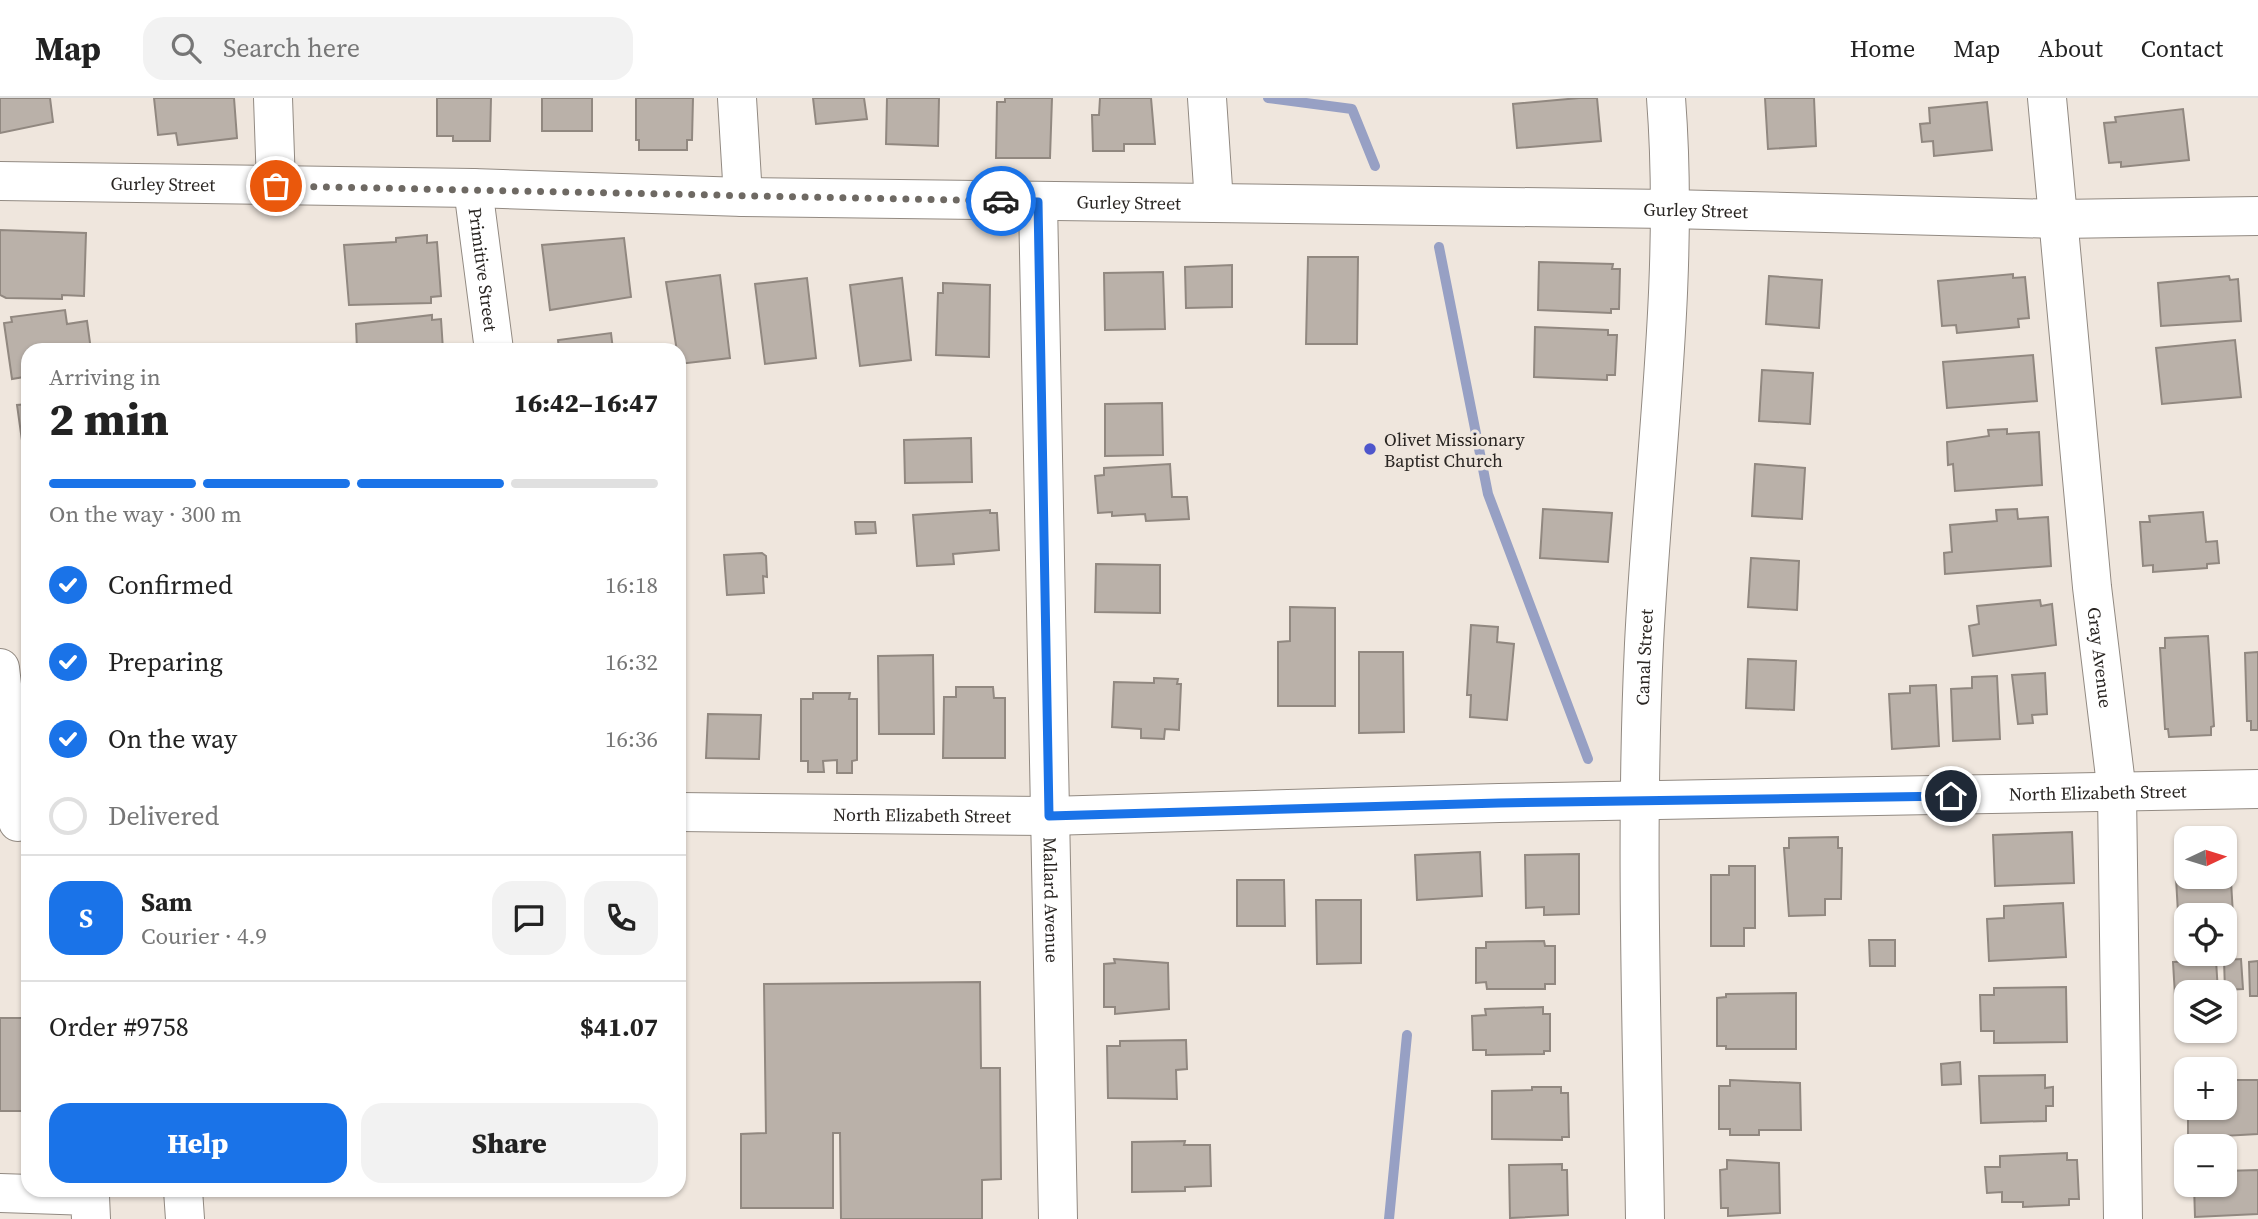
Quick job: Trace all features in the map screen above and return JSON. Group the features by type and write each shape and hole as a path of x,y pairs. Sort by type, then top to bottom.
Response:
{"street":[{"path":"273,98 276,186"},
{"path":"737,98 743,197"},
{"path":"1207,98 1214,203"},
{"name":"Canal Street","path":"1645,1219 1638,802 1645,624 1669,209 1666,98"},
{"name":"Gray Avenue","path":"2047,98 2092,587 2117,793 2123,1219"},
{"name":"Gurley Street","path":"0,181 473,188 743,197 1038,202 1669,209 2058,219 2258,216"},
{"name":"Primitive Street","path":"473,188 493,343"},
{"name":"Mallard Avenue","path":"1038,202 1058,1219"},
{"path":"0,668 15,821"},
{"name":"North Elizabeth Street","path":"686,812 1049,816 2258,789"},
{"path":"0,1193 21,1194"},
{"path":"90,1197 91,1219"},
{"path":"183,1197 185,1219"}],"building":[{"path":"0,98 50,98 53,122 0,133"},
{"path":"154,98 234,98 237,138 178,145 176,133 158,135"},
{"path":"437,98 491,98 490,141 453,141 453,136 437,136"},
{"path":"542,98 592,98 592,131 542,131"},
{"path":"636,98 693,98 692,140 687,140 687,150 639,150 639,140 636,140"},
{"path":"813,98 864,98 867,119 816,124"},
{"path":"887,98 939,98 938,146 886,144"},
{"path":"1005,98 1052,98 1050,158 996,158 997,102 1005,102"},
{"path":"1100,98 1151,98 1155,144 1124,144 1124,151 1093,151 1092,115 1099,115"},
{"path":"1597,98 1601,141 1517,148 1513,104"},
{"path":"1765,98 1814,98 1816,146 1768,149"},
{"path":"1987,102 1992,150 1934,156 1933,141 1922,142 1920,124 1930,123 1929,108"},
{"path":"2183,109 2189,160 2121,167 2121,162 2109,163 2104,123 2116,122 2115,117"},
{"path":"0,230 86,233 84,296 62,295 62,299 6,298 0,295"},
{"path":"427,235 427,243 437,242 441,296 431,297 431,303 349,305 344,245 396,242 396,238"},
{"path":"624,238 631,297 550,310 542,245"},
{"path":"1308,257 1358,257 1357,344 1306,344"},
{"path":"1539,262 1613,264 1612,269 1620,269 1619,309 1611,309 1611,313 1538,310"},
{"path":"1232,265 1232,307 1186,308 1185,267"},
{"path":"1163,272 1165,329 1105,330 1104,273"},
{"path":"2013,274 2013,278 2025,277 2029,318 2018,319 2019,327 1957,333 1956,325 1942,326 1938,281"},
{"path":"720,275 730,358 686,363 686,343 676,343 666,282"},
{"path":"1769,276 1822,280 1819,328 1766,324"},
{"path":"2229,276 2230,280 2238,279 2241,321 2161,326 2158,283"},
{"path":"807,278 816,358 765,364 755,284"},
{"path":"902,278 911,360 860,366 850,285"},
{"path":"943,283 990,285 989,357 936,355 938,293 943,293"},
{"path":"65,310 67,324 87,321 90,343 21,343 21,378 12,379 4,323 12,322 11,317"},
{"path":"432,315 432,320 441,319 443,343 357,343 356,324"},
{"path":"1535,327 1608,330 1608,335 1617,335 1615,375 1607,375 1607,380 1534,377"},
{"path":"611,333 612,343 558,343 558,340"},
{"path":"2235,340 2241,397 2162,404 2156,348"},
{"path":"2033,355 2037,401 1947,408 1943,362"},
{"path":"1762,370 1813,373 1810,424 1759,421"},
{"path":"1162,403 1163,455 1105,456 1105,404"},
{"path":"17,405 21,405 21,434"},
{"path":"2007,429 2007,434 2039,432 2042,485 1955,491 1953,464 1948,465 1947,442 1989,436 1988,430"},
{"path":"971,438 972,482 905,483 904,440"},
{"path":"1170,464 1172,497 1187,497 1189,519 1146,521 1145,514 1112,516 1112,512 1098,513 1095,476 1104,475 1104,468"},
{"path":"1755,464 1805,468 1802,519 1752,516"},
{"path":"1543,509 1612,513 1608,562 1540,558"},
{"path":"2017,509 2018,519 2048,517 2051,566 1945,574 1944,553 1952,552 1950,525 1997,521 1996,510"},
{"path":"990,510 990,513 997,513 999,550 953,554 954,564 917,566 913,515"},
{"path":"2203,512 2206,542 2217,541 2219,563 2207,564 2207,568 2153,572 2153,565 2143,566 2140,522 2150,522 2149,516"},
{"path":"855,522 875,522 876,533 856,534"},
{"path":"762,553 766,556 767,577 763,576 764,593 727,595 724,555"},
{"path":"1751,558 1799,561 1797,610 1748,607"},
{"path":"1096,564 1160,565 1160,613 1095,612"},
{"path":"2040,600 2041,606 2052,604 2056,645 1973,656 1969,626 1979,624 1977,606"},
{"path":"1290,607 1335,608 1335,706 1278,706 1278,642 1290,641"},
{"path":"1471,625 1498,627 1497,642 1514,644 1507,720 1470,717 1471,695 1467,695"},
{"path":"2208,636 2214,726 2211,727 2211,735 2169,737 2168,729 2165,729 2160,648 2165,648 2165,638"},
{"path":"1359,652 1403,652 1404,732 1359,733"},
{"path":"2258,652 2258,730 2251,730 2251,721 2247,721 2245,653"},
{"path":"933,655 934,734 879,734 878,656"},
{"path":"1748,659 1796,661 1794,710 1746,708"},
{"path":"2045,673 2047,714 2032,715 2033,723 2018,724 2012,675"},
{"path":"1997,676 2000,739 1953,741 1951,689 1972,688 1972,677"},
{"path":"1154,678 1178,679 1177,684 1181,684 1179,730 1165,729 1164,739 1141,738 1141,729 1112,727 1114,682 1154,683"},
{"path":"1936,685 1939,746 1892,749 1889,694 1910,693 1910,686"},
{"path":"956,687 993,687 994,698 1005,698 1005,758 943,758 944,697 956,697"},
{"path":"813,693 850,693 849,699 857,699 857,760 852,761 852,773 837,773 837,760 823,761 824,772 808,772 808,761 801,761 801,699 813,699"},
{"path":"708,714 761,715 759,759 706,758"},
{"path":"2072,832 2074,883 1995,886 1993,835"},
{"path":"1838,837 1838,848 1842,848 1841,899 1825,899 1825,915 1789,916 1784,848 1789,848 1789,838"},
{"path":"1480,852 1482,896 1417,900 1415,855"},
{"path":"1579,854 1579,914 1544,915 1544,907 1526,908 1525,855"},
{"path":"1729,866 1755,866 1755,928 1744,928 1744,946 1711,946 1711,875 1729,875"},
{"path":"1237,880 1284,880 1285,926 1237,926"},
{"path":"2177,889 2231,889 2232,903 2177,903"},
{"path":"1316,900 1361,900 1361,963 1317,964"},
{"path":"2063,903 2066,957 1989,961 1987,919 2004,918 2004,906"},
{"path":"1869,940 1895,940 1895,966 1870,966"},
{"path":"1544,941 1545,946 1555,946 1555,984 1545,984 1545,989 1487,989 1486,982 1476,983 1476,948 1486,948 1486,942"},
{"path":"1114,959 1168,963 1169,1009 1115,1014 1115,1007 1104,1007 1104,964 1115,963"},
{"path":"2237,959 2241,959 2243,989 2237,989 2237,980 2225,980 2224,966 2237,966"},
{"path":"2258,961 2258,996 2250,996 2249,962"},
{"path":"2173,962 2174,966 2216,966 2217,980 2174,980"},
{"path":"980,982 981,1068 1000,1068 1001,1179 982,1180 982,1219 841,1219 840,1133 833,1133 833,1208 741,1208 741,1134 766,1133 764,984"},
{"path":"2066,987 2067,1042 1994,1043 1994,1031 1981,1031 1980,995 1994,995 1994,988"},
{"path":"1796,993 1796,1049 1726,1049 1726,1046 1717,1046 1717,998 1726,997 1726,994"},
{"path":"1543,1007 1543,1014 1550,1014 1550,1051 1544,1051 1544,1054 1486,1055 1486,1050 1473,1050 1472,1016 1486,1015 1485,1009"},
{"path":"0,1018 21,1018 21,1111 0,1111"},
{"path":"1186,1040 1187,1069 1176,1070 1177,1099 1108,1098 1107,1046 1120,1046 1120,1041"},
{"path":"1960,1062 1961,1084 1942,1085 1941,1064"},
{"path":"2045,1075 2045,1088 2053,1087 2053,1106 2046,1106 2046,1121 1981,1123 1979,1076"},
{"path":"1730,1080 1800,1083 1801,1130 1759,1130 1759,1135 1730,1135 1730,1129 1719,1129 1719,1086 1730,1086"},
{"path":"2237,1080 2258,1080 2258,1134 2188,1134 2188,1120 2237,1120"},
{"path":"1532,1087 1561,1087 1561,1093 1568,1093 1569,1137 1562,1137 1562,1140 1492,1139 1492,1091 1532,1090"},
{"path":"1185,1141 1184,1145 1210,1145 1211,1186 1185,1187 1185,1191 1132,1192 1132,1142"},
{"path":"2067,1153 2067,1160 2077,1160 2079,1199 2069,1199 2069,1205 2023,1207 2023,1202 2002,1202 2002,1192 1987,1193 1985,1167 2000,1167 2000,1156"},
{"path":"1727,1160 1779,1163 1780,1213 1728,1216 1728,1208 1721,1208 1720,1170 1727,1169"},
{"path":"1562,1164 1562,1170 1567,1170 1568,1215 1510,1218 1509,1165"},
{"path":"2258,1170 2258,1214 2195,1217 2194,1197 2237,1197 2237,1171"}],"waterway":[{"path":"1268,98 1352,109 1375,166"},
{"path":"1439,247 1488,494 1588,759"},
{"path":"1389,1219 1407,1035"}],"way so far":[{"path":"276,186 1001,201"}],"place":[{"name":"Olivet Missionary Baptist Church","path":"1370,449"}],"route":[{"path":"1001,201 1038,202 1049,816 1499,803 1951,796"}]}
